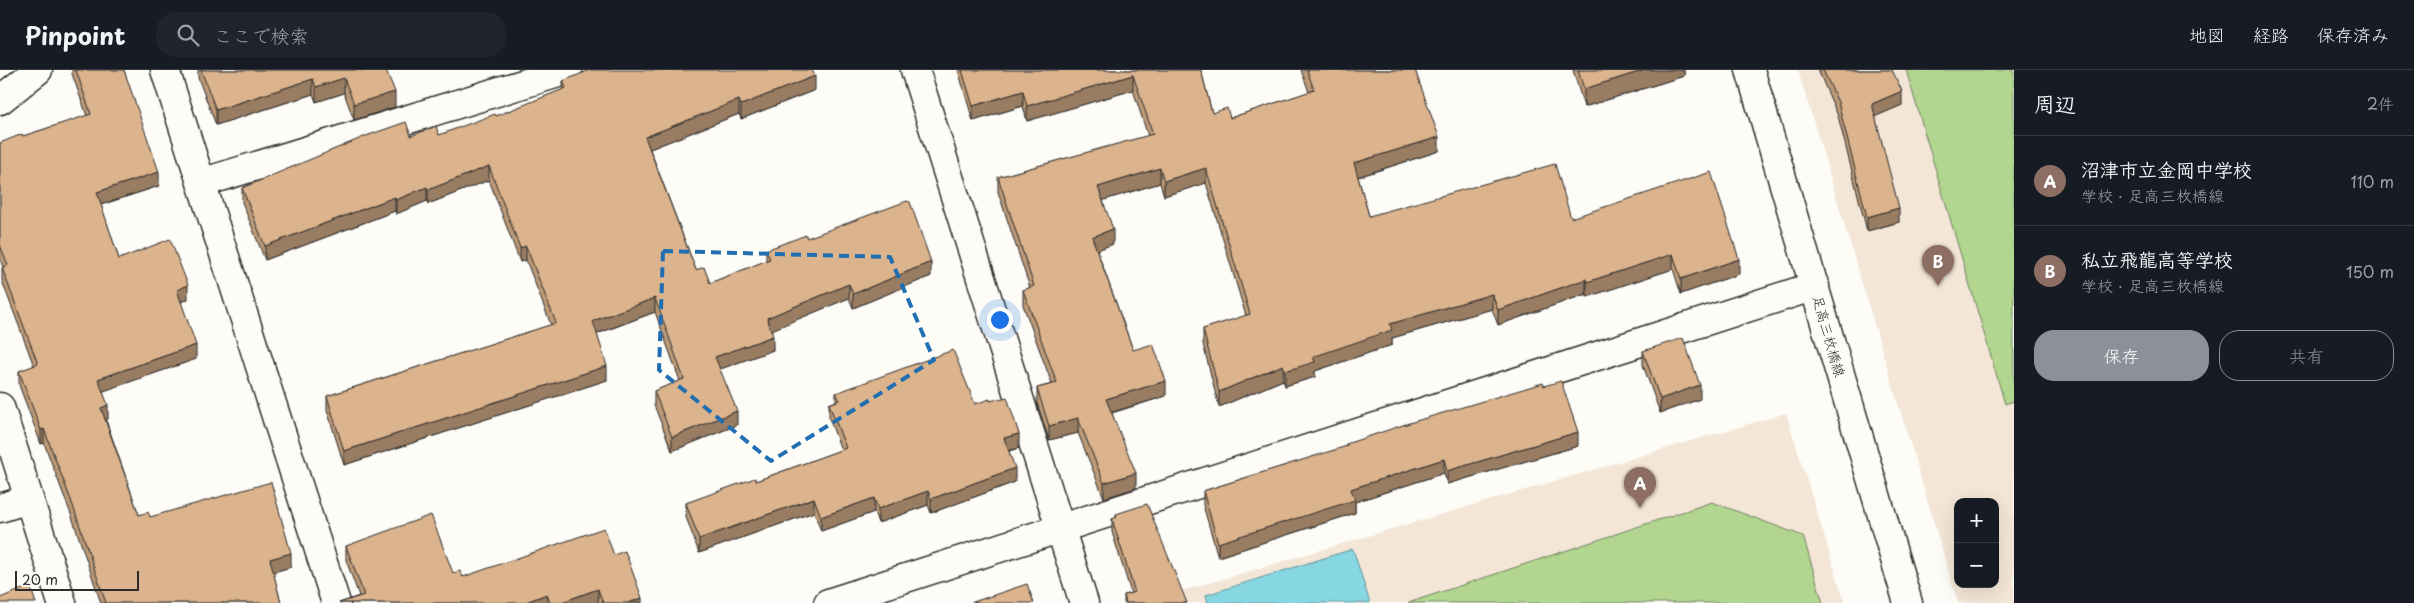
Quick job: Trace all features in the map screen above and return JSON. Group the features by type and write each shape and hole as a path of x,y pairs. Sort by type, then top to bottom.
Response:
{"street":[{"path":"0,100 38,70"},
{"path":"164,70 336,603"},
{"path":"201,183 568,70"},
{"path":"915,70 1084,603"},
{"name":"足高三枚橋線","path":"1750,70 1908,603"},
{"path":"828,603 1815,286"},
{"path":"1,416 62,603"},
{"path":"0,508 29,499"}],"highlighted area":[{"path":"663,251 890,257 934,360 771,461 659,370"}],"shaded area":[{"path":"1798,70 2014,70 2014,603 1958,603"},
{"path":"1786,413 1845,603 1141,603"}],"green space":[{"path":"1906,70 2014,70 2014,401 2005,404"},
{"path":"1712,502 1803,536 1823,603 1408,603"}],"water":[{"path":"1353,549 1370,603 1208,603 1206,595"}],"building":[{"path":"76,70 124,70 159,172 97,192 119,259 170,239 188,285 177,290 196,345 98,379 108,405 101,408 139,515 148,512 150,517 271,482 291,553 270,559 281,603 106,603 72,503 44,429 41,430 19,371 38,364 2,268 8,265 0,245 0,143 22,134 23,136 91,114"},
{"path":"201,70 386,70 395,92 354,104 344,78 316,87 313,79 216,110"},
{"path":"590,70 812,70 815,76 741,105 739,100 645,137 696,270 704,267 710,283 770,259 766,250 806,235 807,238 907,201 910,202 931,262 853,294 849,284 767,318 773,336 715,357 737,411 672,437 654,391 684,379 655,298 593,321 607,366 344,451 327,396 556,323 526,246 520,248 489,166 428,190 427,187 396,200 395,197 265,246 242,188 366,136 406,122 411,136 436,126 439,135 495,114 496,116 566,88 563,81"},
{"path":"962,70 1201,70 1212,113 1227,108 1230,118 1314,90 1307,70 1415,70 1439,137 1354,163 1369,216 1555,164 1571,218 1711,172 1739,259 1681,279 1673,254 1587,282 1586,279 1498,310 1492,294 1390,324 1392,330 1313,357 1315,362 1285,371 1283,365 1219,392 1203,329 1250,314 1206,168 1164,181 1160,168 1098,187 1113,229 1092,237 1133,350 1153,344 1166,381 1106,399 1136,473 1104,483 1078,418 1049,426 1037,388 1057,383 1023,290 1034,286 998,177 1153,134 1133,75 1027,106 1023,91 973,106"},
{"path":"1578,70 1645,70 1584,89"},
{"path":"1823,70 1892,70 1902,91 1872,104 1899,208 1867,217 1838,102"},
{"path":"1683,338 1700,385 1660,399 1643,351"},
{"path":"953,350 975,404 990,399 990,401 1007,397 1019,434 1004,438 1015,468 931,499 928,491 878,509 874,498 821,517 814,498 699,539 686,503 755,478 756,481 846,448 829,404 840,400 836,393"},
{"path":"1561,381 1578,432 1447,471 1444,459 1351,489 1355,500 1218,543 1203,491 1347,446 1346,444 1406,424 1543,383 1544,386"},
{"path":"1147,504 1187,603 1126,603 1124,595 1135,592 1112,519 1117,517 1116,514"},
{"path":"431,515 453,573 460,571 463,577 604,528 614,555 625,551 642,598 628,603 603,603 598,589 559,603 550,603 547,594 523,603 339,603 364,595 346,546"},
{"path":"1027,584 1034,603 970,603"},
{"path":"30,586 36,603 0,603 0,598"}],"place":[{"name":"私立飛龍高等学校","path":"1938,286"},
{"name":"沼津市立金岡中学校","path":"1640,508"}]}
